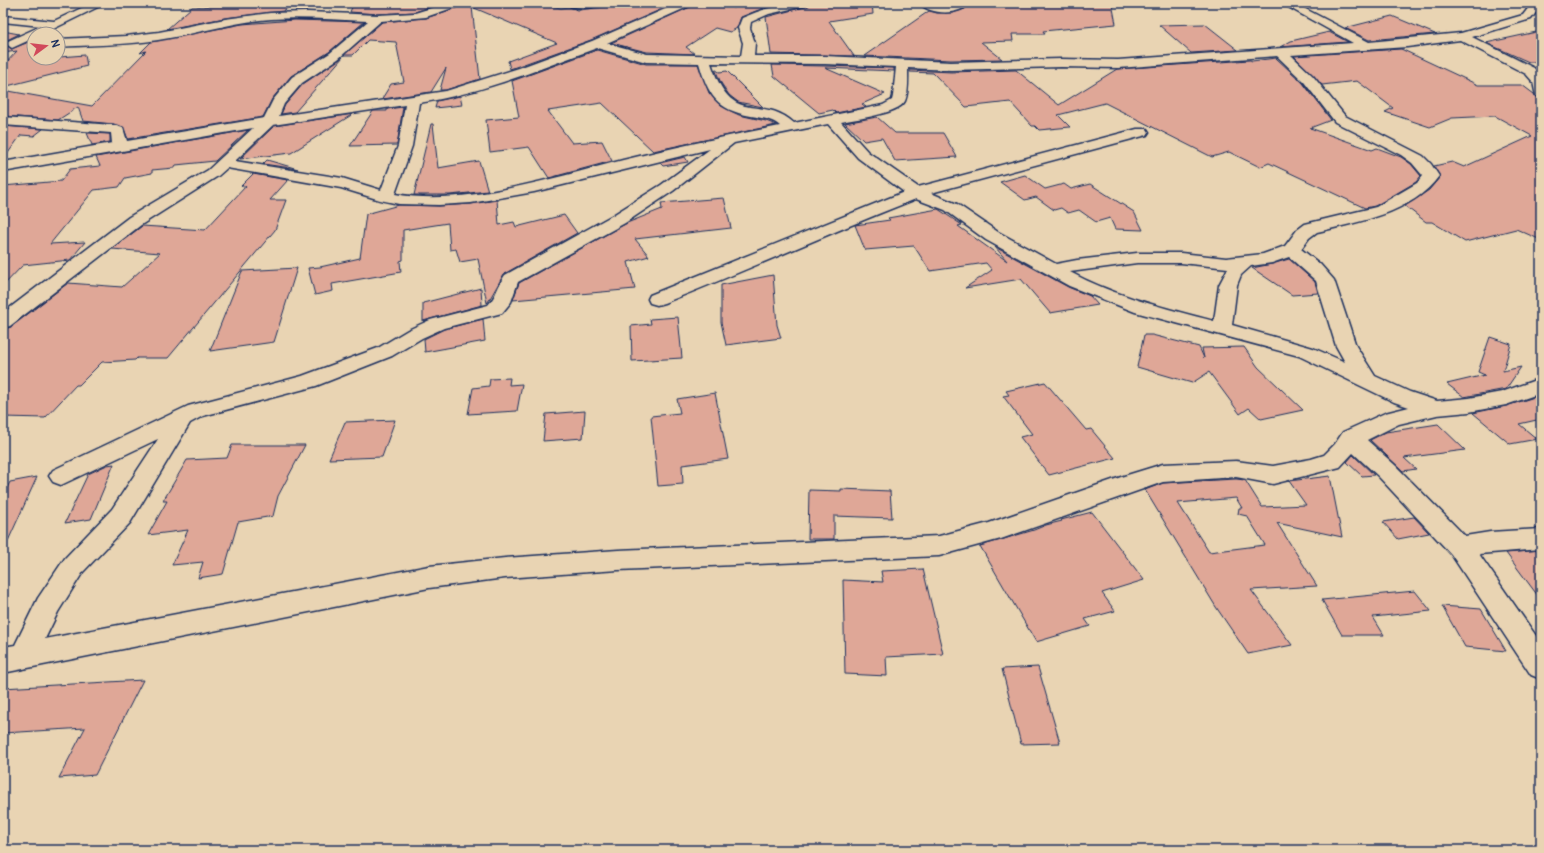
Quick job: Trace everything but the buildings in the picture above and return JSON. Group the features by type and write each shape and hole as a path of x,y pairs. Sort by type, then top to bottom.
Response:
{"street":[{"path":"7,44 100,3"},
{"path":"66,43 126,40 159,36 226,22 277,16 308,15 378,18 426,14 457,3"},
{"path":"571,3 593,3"},
{"path":"3,167 119,145 270,120 413,101 471,89 596,44 688,3"},
{"path":"747,60 749,43 744,28 746,20 766,12 804,3"},
{"path":"925,3 947,10 954,10 964,3"},
{"path":"1286,3 1365,45"},
{"path":"596,44 646,58 704,60 825,60 951,66 1061,63 1118,64 1407,43 1462,36 1527,17 1538,3"},
{"path":"3,322 135,221 213,173 270,120 278,103 297,80 334,56 378,18"},
{"path":"3,19 55,24"},
{"path":"1462,36 1530,71 1539,82 1541,92"},
{"path":"7,44 26,43"},
{"path":"1053,270 1077,265 1137,258 1246,262 1266,259 1291,250 1303,234 1311,228 1371,214 1423,186 1431,176 1428,168 1409,153 1387,144 1343,122 1334,114 1307,78 1280,52"},
{"path":"704,60 710,77 722,99 734,106 778,117 786,121 791,128"},
{"path":"224,163 267,173 342,183 386,197 407,200 454,200 494,195 538,187 656,156 887,108 898,102 902,80 902,64"},
{"path":"386,197 405,146 413,101"},
{"path":"832,120 863,155 916,193 951,207 992,236 1082,285 1142,308 1306,352 1402,397 1438,408"},
{"path":"3,122 113,129 118,132 120,139 119,145"},
{"path":"657,299 784,248 832,226 916,193 981,174 1142,132"},
{"path":"61,476 207,406 309,381 385,352 415,334 437,324 494,309 502,302 511,279 619,219 667,188 728,142"},
{"path":"1291,250 1314,268 1325,280 1346,346 1368,381"},
{"path":"1222,329 1228,285 1234,273 1246,262"},
{"path":"13,658 429,577 482,571 618,560 939,546 992,532 1132,482 1163,473 1236,469 1273,475 1311,467 1332,461 1343,450 1351,438 1393,418 1438,408 1469,405 1506,398 1540,386"},
{"path":"13,658 70,571 121,516 183,417"},
{"path":"1351,438 1387,471 1460,547 1541,666"},
{"path":"1460,547 1490,542 1541,539"}]}
